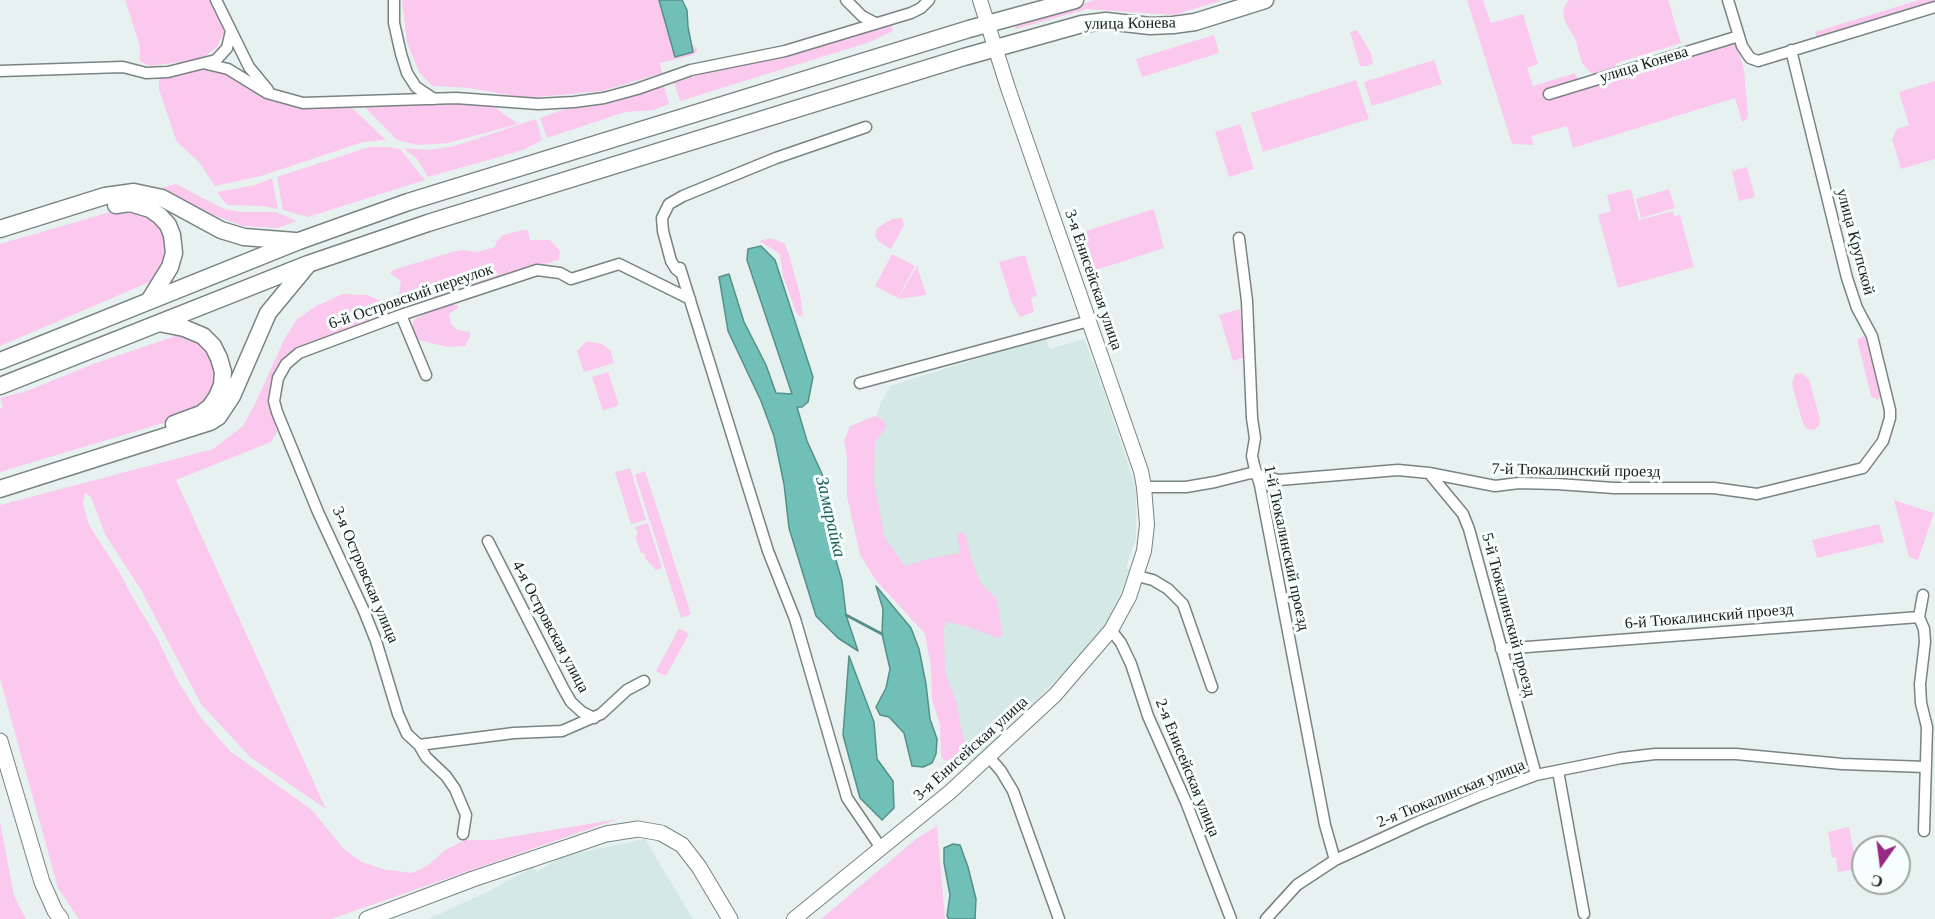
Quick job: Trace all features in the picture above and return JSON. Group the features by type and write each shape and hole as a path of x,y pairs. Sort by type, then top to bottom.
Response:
{"main road":[{"name":"улица Конева","path":"0,361 299,241 431,195 988,24 1075,0"},
{"name":"улица Конева","path":"0,386 308,264 428,223 995,48 1082,24 1106,21 1173,26 1195,22 1265,0"},
{"path":"0,229 105,196 134,192 162,198 221,231 244,237 299,241"},
{"path":"0,241 120,204 140,204 160,216 168,225 174,243 170,267 149,301"},
{"path":"0,489 210,422 218,417 232,396 268,312 308,264"},
{"path":"0,478 185,421 201,414 210,406 222,385 223,372 213,346 202,336 184,328 158,323"},
{"path":"0,741 42,882 61,919"},
{"path":"367,919 473,879 606,834 638,829 661,833 682,845 699,867 730,919"}],"street":[{"path":"216,0 255,76 265,88 278,97"},
{"path":"394,0 394,23 400,54 407,73 416,87 434,99"},
{"path":"846,0 862,16 875,23"},
{"path":"207,64 228,69 254,86 278,97 303,103 456,98 538,104 574,102 604,98 637,89 691,70 785,51 911,13 921,8 928,0"},
{"name":"3-я Енисейская улица","path":"794,919 950,792 1055,695 1111,630 1137,576 1143,551 1147,525 1144,487 980,0"},
{"path":"1728,0 1739,36 1750,58 1758,60 1935,7"},
{"path":"0,71 123,67 156,73 207,64 221,56 227,48 231,31"},
{"name":"улица Конева","path":"1550,94 1739,36"},
{"name":"улица Крупской","path":"1791,50 1847,278 1857,308 1872,336 1890,410 1883,441 1863,468"},
{"path":"866,127 776,158 683,195 669,204 662,218 663,231 672,261 675,269 680,270 690,299 768,551 801,638 847,798 881,848"},
{"name":"1-й Тюкалинский проезд","path":"1239,238 1247,301 1252,418 1255,438 1252,456 1325,825 1335,861"},
{"name":"6-й Островский переулок","path":"276,383 286,364 298,353 401,315 537,270 560,273 571,279 619,264 690,299"},
{"path":"401,315 426,375"},
{"path":"860,383 1089,321"},
{"name":"3-я Островская улица","path":"276,383 274,401 277,412 318,512 364,611 376,641 398,714 407,734 419,744 426,757 446,776 455,789 466,815 463,834"},
{"name":"7-й Тюкалинский проезд","path":"1144,487 1186,487 1245,474 1257,474 1280,480 1398,470 1429,473 1495,486 1548,483 1614,488 1714,488 1757,494 1863,468"},
{"name":"5-й Тюкалинский проезд","path":"1429,473 1463,514 1469,529 1536,775"},
{"name":"4-я Островская улица","path":"488,541 562,688 571,702 582,712 594,718"},
{"path":"1137,576 1153,580 1168,589 1183,604 1212,687"},
{"path":"1923,595 1919,617 1926,635 1920,684 1921,704 1927,727 1924,831"},
{"name":"6-й Тюкалинский проезд","path":"1501,649 1919,617"},
{"name":"2-я Енисейская улица","path":"1111,630 1121,643 1131,664 1148,716 1186,802 1230,919"},
{"path":"419,744 562,730 594,718 609,708 627,690 644,681"},
{"name":"2-я Тюкалинская улица","path":"1266,919 1297,885 1335,861 1420,821 1536,775 1621,758 1655,754 1699,753 1737,754 1842,764 1925,767"},
{"path":"989,757 1013,791 1059,919"},
{"path":"1558,771 1584,914"}],"shaded area":[{"path":"125,0 212,0 223,21 224,33 216,48 202,59 150,66 140,61 140,46"},
{"path":"402,0 659,0 675,56 693,52 691,43 697,52 660,63 662,73 602,91 526,98 469,88 432,86 419,72 407,42"},
{"path":"1095,0 1223,0 1174,15 1087,9 1016,29 1014,25"},
{"path":"1467,0 1483,0 1491,23 1523,14 1538,64 1527,68 1533,86 1575,73 1579,84 1736,42 1744,70 1747,119 1742,122 1735,98 1573,148 1567,126 1531,136 1534,145 1512,144"},
{"path":"1569,0 1668,0 1681,43 1617,63 1613,71 1598,76 1591,73 1582,63 1575,38 1566,24 1563,13"},
{"path":"1919,0 1935,0 1935,4 1817,38 1815,32"},
{"path":"891,23 893,31 870,42 680,101 674,83 710,71"},
{"path":"1357,30 1371,53 1373,63 1367,66 1360,66 1350,32"},
{"path":"1214,35 1219,53 1142,77 1136,59"},
{"path":"1434,60 1442,84 1372,106 1364,82"},
{"path":"198,68 220,70 266,96 349,105 386,140 363,142 261,176 215,186 199,162 177,142 159,90 159,79"},
{"path":"1356,80 1369,119 1263,152 1251,113"},
{"path":"1935,81 1935,159 1901,169 1892,139 1897,129 1909,125 1899,92"},
{"path":"664,86 669,104 654,110 625,112 547,138 540,118 574,106 614,102"},
{"path":"362,104 490,104 518,124 448,143 418,145 397,140"},
{"path":"536,119 542,140 523,150 428,177 417,159 403,148 429,150 455,146"},
{"path":"1240,124 1254,169 1229,177 1215,132"},
{"path":"369,147 400,149 425,180 308,217 283,210 277,177"},
{"path":"1747,167 1755,197 1739,201 1732,171"},
{"path":"272,178 278,209 227,205 217,192 255,185"},
{"path":"176,184 224,209 240,212 276,212 297,221 278,228 243,226 213,215 161,188"},
{"path":"1631,189 1639,220 1673,211 1674,216 1680,215 1694,267 1618,288 1598,215 1611,211 1607,195"},
{"path":"1669,189 1675,208 1641,218 1636,199"},
{"path":"1154,209 1164,248 1090,272 1077,234"},
{"path":"117,210 142,210 165,231 167,258 152,281 0,346 0,244"},
{"path":"902,218 904,225 891,249 879,242 875,235 877,228 892,219"},
{"path":"528,230 530,240 550,240 560,251 559,260 525,269 410,308 401,305 399,295 401,281 390,273 393,270 452,252 462,250 477,252 495,247 496,242 503,235"},
{"path":"770,238 784,243 788,252 800,294 803,315 799,316 796,312 783,276 780,254 759,241"},
{"path":"892,254 915,266 898,298 875,286"},
{"path":"1025,255 1037,295 1031,298 1034,312 1020,317 1012,303 999,262"},
{"path":"917,266 926,295 898,299"},
{"path":"343,294 367,295 388,304 396,312 280,365 269,399 277,432 271,442 176,480 326,809 250,757 201,704 141,590 105,534 91,497 85,493 83,503 89,525 120,573 155,634 179,683 202,719 230,751 312,810 343,848 360,861 382,869 412,873 427,866 445,850 465,840 492,840 618,819 331,919 79,919 58,888 0,679 0,505 213,449 243,426 284,340 297,319 316,306"},
{"path":"457,305 458,308 449,314 451,324 458,330 470,332 465,346 447,347 415,339 411,330 414,320 432,309"},
{"path":"1240,309 1245,357 1233,361 1219,315"},
{"path":"178,335 188,336 208,348 217,367 212,396 187,416 0,472 0,409 3,407 0,398 27,391 93,364"},
{"path":"1864,336 1868,340 1881,396 1877,400 1871,396 1858,343 1858,339"},
{"path":"1045,337 1050,349 1084,339 1136,488 1136,538 1126,568 1130,569 1112,618 1070,668 1002,736 968,764 906,567 896,560 881,541 870,492 874,422 890,386"},
{"path":"587,341 602,344 610,350 614,363 584,372 577,351"},
{"path":"608,372 619,405 603,411 592,377"},
{"path":"1802,373 1809,379 1820,419 1819,426 1814,430 1807,429 1803,424 1792,384 1795,374"},
{"path":"875,416 884,420 886,427 875,443 874,482 885,538 905,566 960,553 957,533 965,533 972,561 981,583 997,600 1003,636 998,638 966,626 947,622 944,628 945,671 957,704 967,747 963,756 955,756 951,760 945,761 941,757 940,725 932,699 931,668 925,634 875,579 860,555 847,496 847,459 844,441 850,426"},
{"path":"630,468 646,520 631,524 615,472"},
{"path":"645,471 691,614 681,618 635,475"},
{"path":"1894,500 1934,513 1918,560 1909,557"},
{"path":"648,523 662,568 656,570 646,559 644,553 641,553 635,536 638,534 635,527"},
{"path":"1879,524 1884,542 1817,558 1812,540"},
{"path":"679,628 689,634 666,676 656,671"},
{"path":"0,821 14,896 26,919 0,919"},
{"path":"937,826 945,919 821,919 916,839"},
{"path":"1849,827 1851,870 1838,872 1836,857 1832,858 1828,832"},
{"path":"645,839 693,919 428,919 489,891 533,867 537,872 567,853 568,855"}],"water":[{"path":"659,0 682,0 687,10 693,52 675,57"},
{"path":"761,246 775,260 813,377 808,402 802,407 797,407 807,441 822,474 830,505 833,550 842,581 846,615 858,651 838,638 816,616 789,528 784,484 774,436 761,401 728,331 719,277 729,274 744,322 766,365 776,393 792,394 747,260 748,249"},
{"path":"876,586 911,628 919,649 930,719 937,739 936,754 932,763 923,767 912,766 904,733 889,717 880,715 876,707 886,688 890,669 882,634 883,609"},
{"path":"849,656 874,722 877,759 893,781 894,808 882,820 860,798 843,735"},
{"path":"953,844 960,845 968,867 976,899 975,919 949,919 947,916 950,895 944,863 944,848"}],"waterway":[{"name":"Замарайка","path":"846,615 882,634"}]}
